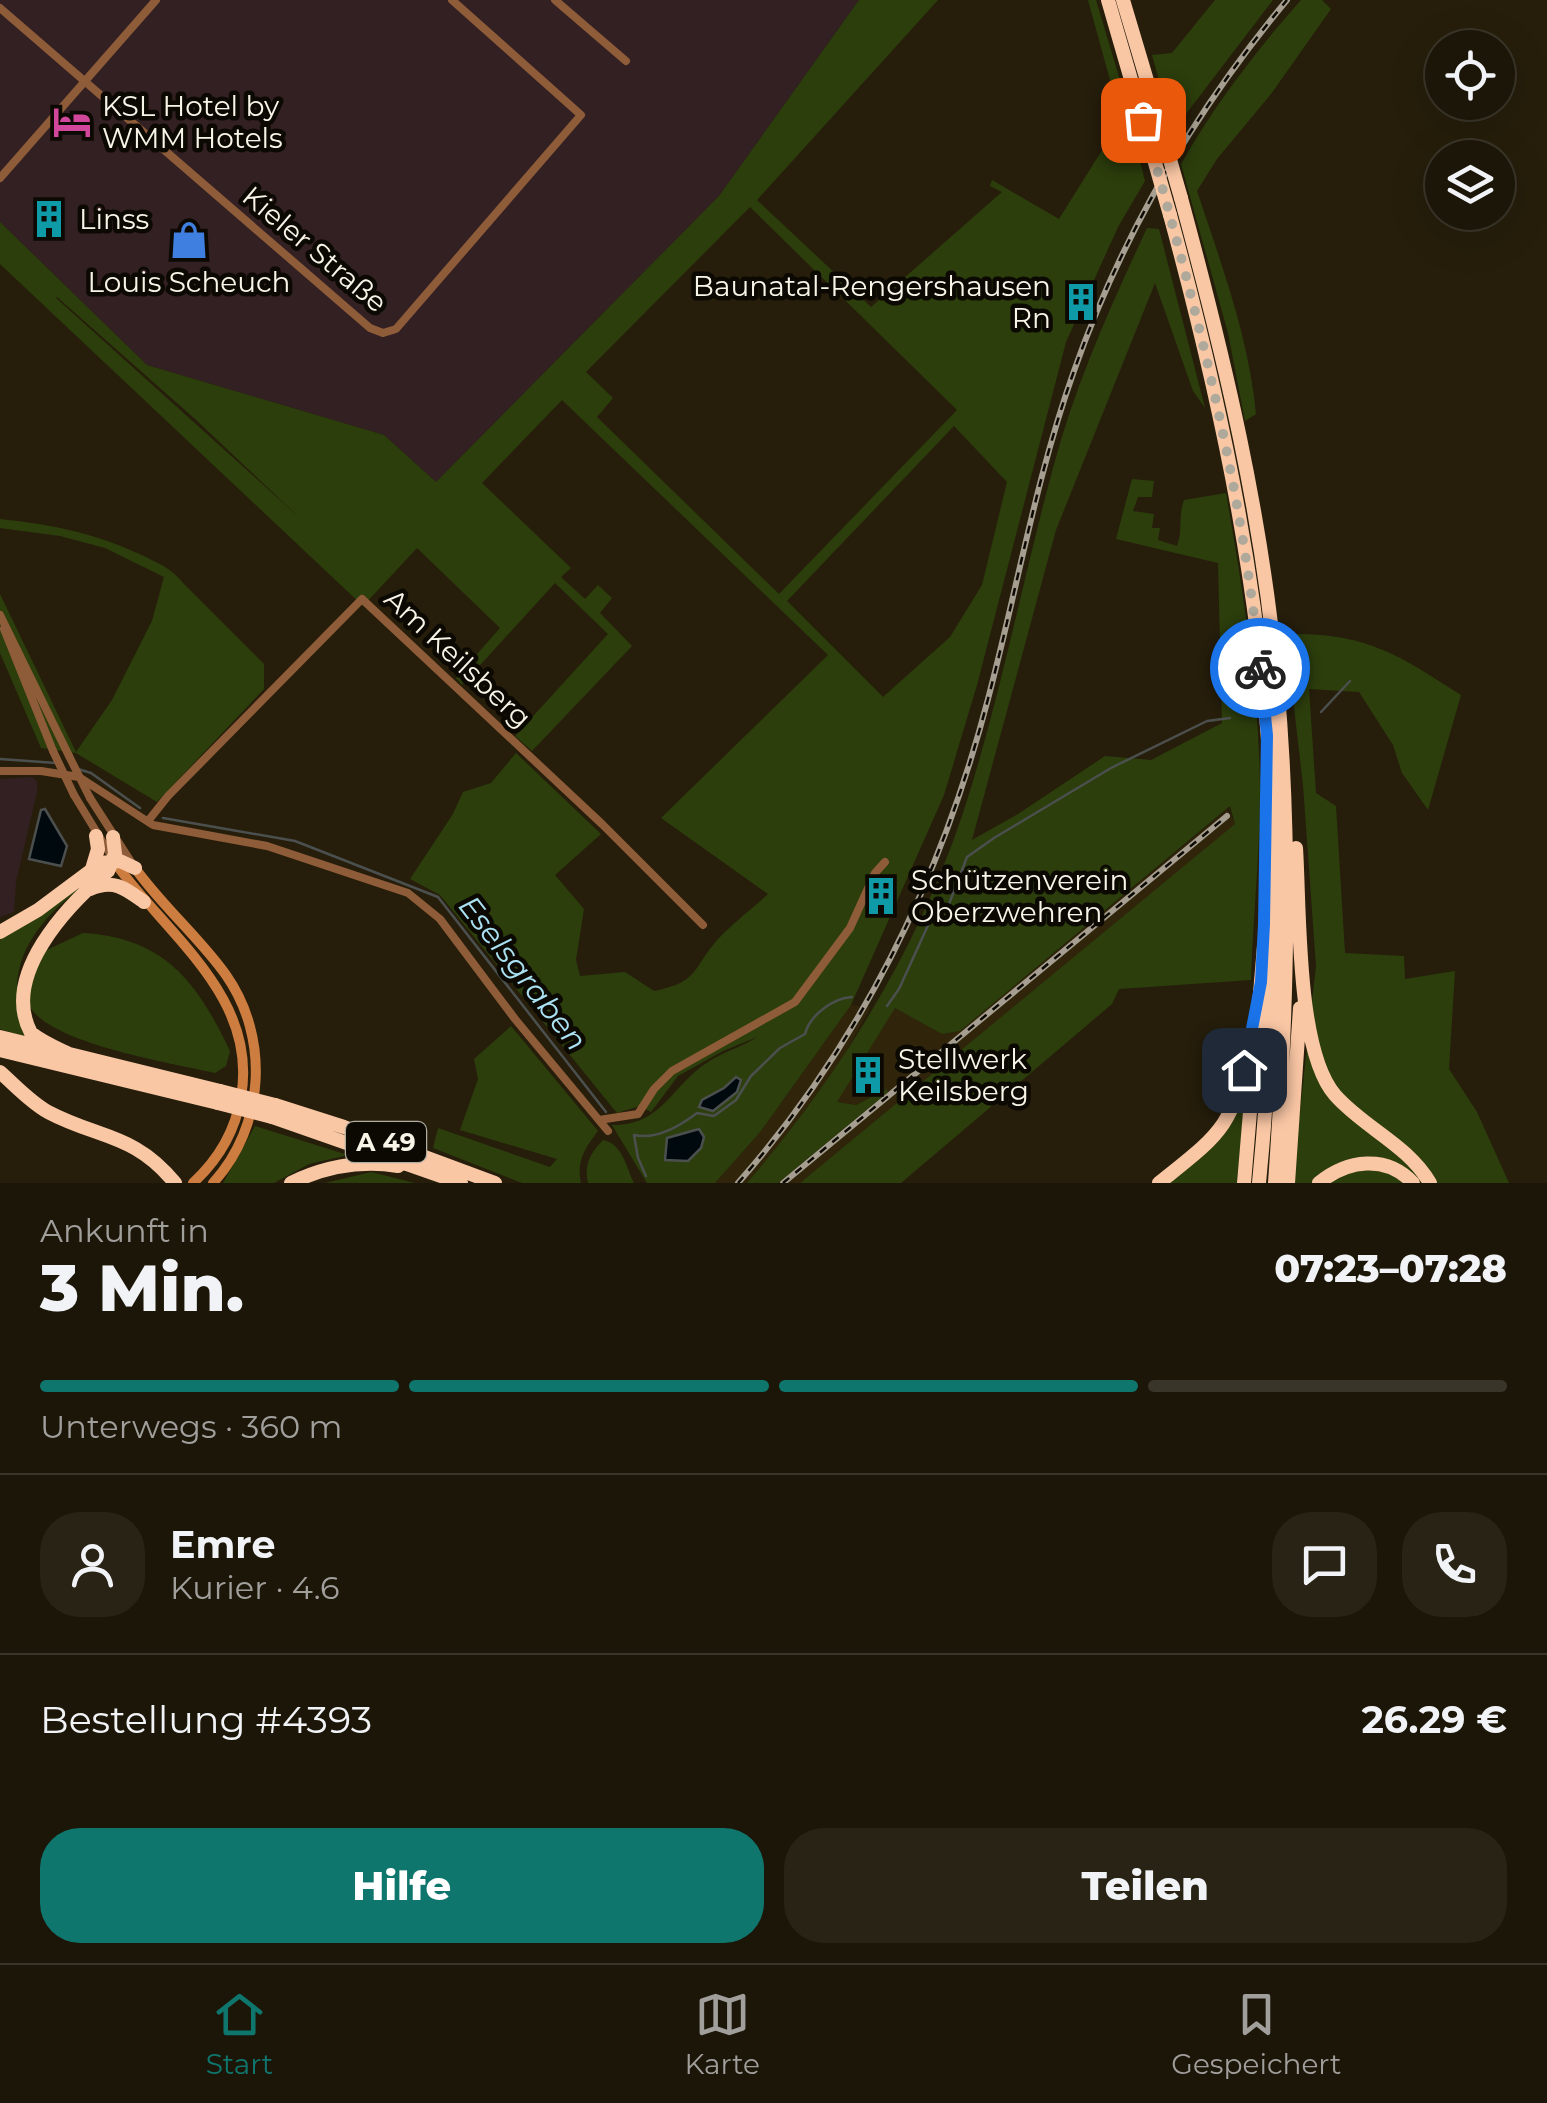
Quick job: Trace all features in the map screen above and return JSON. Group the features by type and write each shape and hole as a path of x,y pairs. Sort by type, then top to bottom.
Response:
{"highway":[{"path":"1108,0 1201,333 1234,482 1274,734 1288,850 1287,957 1274,1183"},
{"path":"1124,0 1181,198 1249,482 1270,613 1273,932 1259,1183"},
{"path":"1274,734 1293,801 1312,1044 1325,1082 1348,1108 1412,1158 1430,1183"},
{"path":"1244,1183 1261,982 1274,734"},
{"path":"92,869 98,849 96,836"},
{"path":"22,946 108,871 113,860 113,836"},
{"path":"0,932 38,910 92,869 113,860 135,868"},
{"path":"81,894 102,884 114,884 144,902"},
{"path":"1288,1183 1302,943"},
{"path":"1159,1183 1206,1147 1231,1116 1261,982"},
{"path":"8,986 14,1012 27,1030 72,1056"},
{"name":"A 49","path":"0,1038 344,1127 496,1183"},
{"name":"A 49","path":"0,1050 219,1097"},
{"path":"0,1072 49,1112 116,1136 144,1152 175,1183"},
{"name":"A 49","path":"273,1111 461,1183"},
{"path":"144,1152 162,1183"},
{"path":"291,1183 328,1168 365,1163 438,1175"},
{"path":"1319,1183 1334,1171 1365,1163 1396,1168 1413,1183"}],"main road":[{"path":"113,860 144,902 216,983 233,1014 243,1051 242,1090 234,1124 219,1154 193,1183"},
{"path":"135,868 227,977 253,1037 256,1078 249,1118 230,1161 213,1183"}],"street":[{"path":"0,178 156,0"},
{"name":"Kieler Straße","path":"85,81 370,328 383,333 396,329 582,114 452,0"},
{"path":"555,0 626,61"},
{"path":"0,8 85,81"},
{"name":"Am Keilsberg","path":"148,822 168,796 362,598 702,924"},
{"path":"0,615 53,751 96,836 113,860"},
{"path":"0,615 90,798 135,868"},
{"path":"0,771 41,771 79,777 159,827 267,846 408,893 440,919 515,1019 608,1131"},
{"path":"599,1120 638,1114 654,1088 672,1071 795,1002 850,928 875,873 885,862"}],"shaded area":[{"path":"0,0 859,0 719,196 436,482 384,435 147,365 0,222"},
{"path":"32,777 37,781 37,792 16,882 14,912 0,917 0,779"},
{"path":"45,809 67,846 61,866 29,859 41,810"},
{"path":"1227,810 1236,824 800,1183 778,1183 888,1092 886,1089 856,1105 836,1102 895,1008 942,1034 960,1031"},
{"path":"851,1005 871,1007 843,1057 787,1136 747,1183 715,1183 761,1131"},
{"path":"736,1077 741,1080 737,1092 713,1111 699,1107 702,1100"},
{"path":"699,1129 704,1137 701,1148 688,1161 665,1160 667,1138"}],"green space":[{"path":"859,0 938,0 757,200 871,307 1002,192 990,186 992,180 1059,219 1116,128 1133,134 1145,181 1118,227 1066,342 977,685 944,795 851,1005 761,1131 715,1183 647,1183 612,1125 629,1124 655,1112 708,1062 757,1037 678,1076 651,1112 640,1106 617,1113 440,895 410,879 463,792 491,783 516,753 601,834 555,875 584,909 576,960 580,976 625,972 654,991 680,983 694,972 725,932 768,894 661,818 828,655 562,400 482,483 571,568 561,577 585,599 598,585 612,598 600,613 632,646 532,751 515,736 608,634 555,583 462,685 456,678 500,628 417,548 363,606 0,264 0,222 147,365 384,435 436,482 719,196","holes":["750,207 957,410 779,594 597,417 613,398 586,372","56,298 195,419 300,518","954,426 1007,482 982,585 950,637 883,697 787,601"]},
{"path":"1088,0 1096,0 1129,110 1121,120"},
{"path":"1215,0 1273,0 1173,131 1152,55 1172,53"},
{"path":"1301,0 1322,0 1331,9 1197,191 1247,357 1256,414 1245,421 1228,333 1181,164 1237,79"},
{"path":"1147,228 1159,229 1205,408 1193,391 1155,283 1056,530 972,840 1105,756 1151,760 1222,723 1218,563 1116,539 1132,479 1154,481 1152,497 1138,497 1133,511 1154,514 1152,528 1160,528 1158,540 1177,546 1184,500 1226,493 1249,641 1259,752 1251,980 1119,989 1112,1004 901,1183 800,1183 1235,824 1230,806 960,1031 942,1034 895,1008 837,1102 856,1105 887,1089 888,1092 778,1183 747,1183 845,1054 899,962 944,864 988,727 1062,437 1095,346"},
{"path":"0,519 92,536 162,565 264,664 264,689 157,802 76,753 41,748 0,653 0,594 76,752 112,700 152,621 164,577 105,548 60,536 0,528"},
{"path":"1294,634 1364,643 1420,669 1461,695 1428,810 1402,773 1393,745 1359,692 1309,689 1316,793 1336,806 1345,953 1404,956 1405,979 1455,971 1449,1069 1477,1112 1509,1183 1422,1183 1386,1160 1363,1157 1341,1162 1313,1183 1292,1183 1316,966 1303,785 1287,647 1287,639"},
{"path":"76,887 78,890 32,938 18,974 17,994 29,1038 0,1029 0,936"},
{"path":"83,933 136,944 175,968 218,1026 230,1051 226,1066 215,1073 117,1051 66,1033 32,1010 23,988 36,955"},
{"path":"511,1026 598,1131 583,1155 581,1183 522,1183 433,1148 438,1128 550,1167 557,1159 460,1130 478,1079 474,1059"},
{"path":"1241,1100 1244,1105 1237,1183 1166,1183 1219,1138"},
{"path":"255,1126 348,1155 309,1164 274,1183 223,1183"},
{"path":"603,1140 619,1151 634,1183 588,1183 589,1160"},
{"path":"1359,1168 1389,1171 1407,1183 1326,1183"},
{"path":"371,1172 415,1183 325,1183"}],"waterway":[{"name":"Eselsgraben","path":"1321,712 1350,681"},
{"name":"Eselsgraben","path":"949,904 967,857 994,838 1111,768 1207,721 1230,718"},
{"name":"Eselsgraben","path":"0,759 56,763"},
{"name":"Eselsgraben","path":"78,769 91,773 140,808"},
{"name":"Eselsgraben","path":"163,818 295,841 438,897 606,1112"},
{"name":"Eselsgraben","path":"887,1006 899,989 935,910 940,908"},
{"name":"Eselsgraben","path":"646,1176 634,1135 659,1134 697,1113 714,1116 736,1100 751,1076 780,1048 805,1034 823,1009 852,997"}],"railway":[{"path":"738,1183 822,1074 859,1016 921,894 969,766 1049,452 1093,320 1164,176 1222,86 1287,0"},
{"path":"783,1183 1227,816"}],"way so far":[{"path":"1143,120 1201,333 1234,482 1260,668"}],"place":[{"name":"KSL Hotel by WMM Hotels","path":"72,122"},
{"name":"Linss","path":"49,219"},
{"name":"Louis Scheuch","path":"189,240"},
{"name":"Baunatal-Rengershausen Rn","path":"1081,302"},
{"name":"Schützenverein Oberzwehren","path":"881,896"},
{"name":"Stellwerk Keilsberg","path":"868,1075"}],"route":[{"path":"1244,1070 1261,982 1264,924 1267,735 1260,668"}]}
